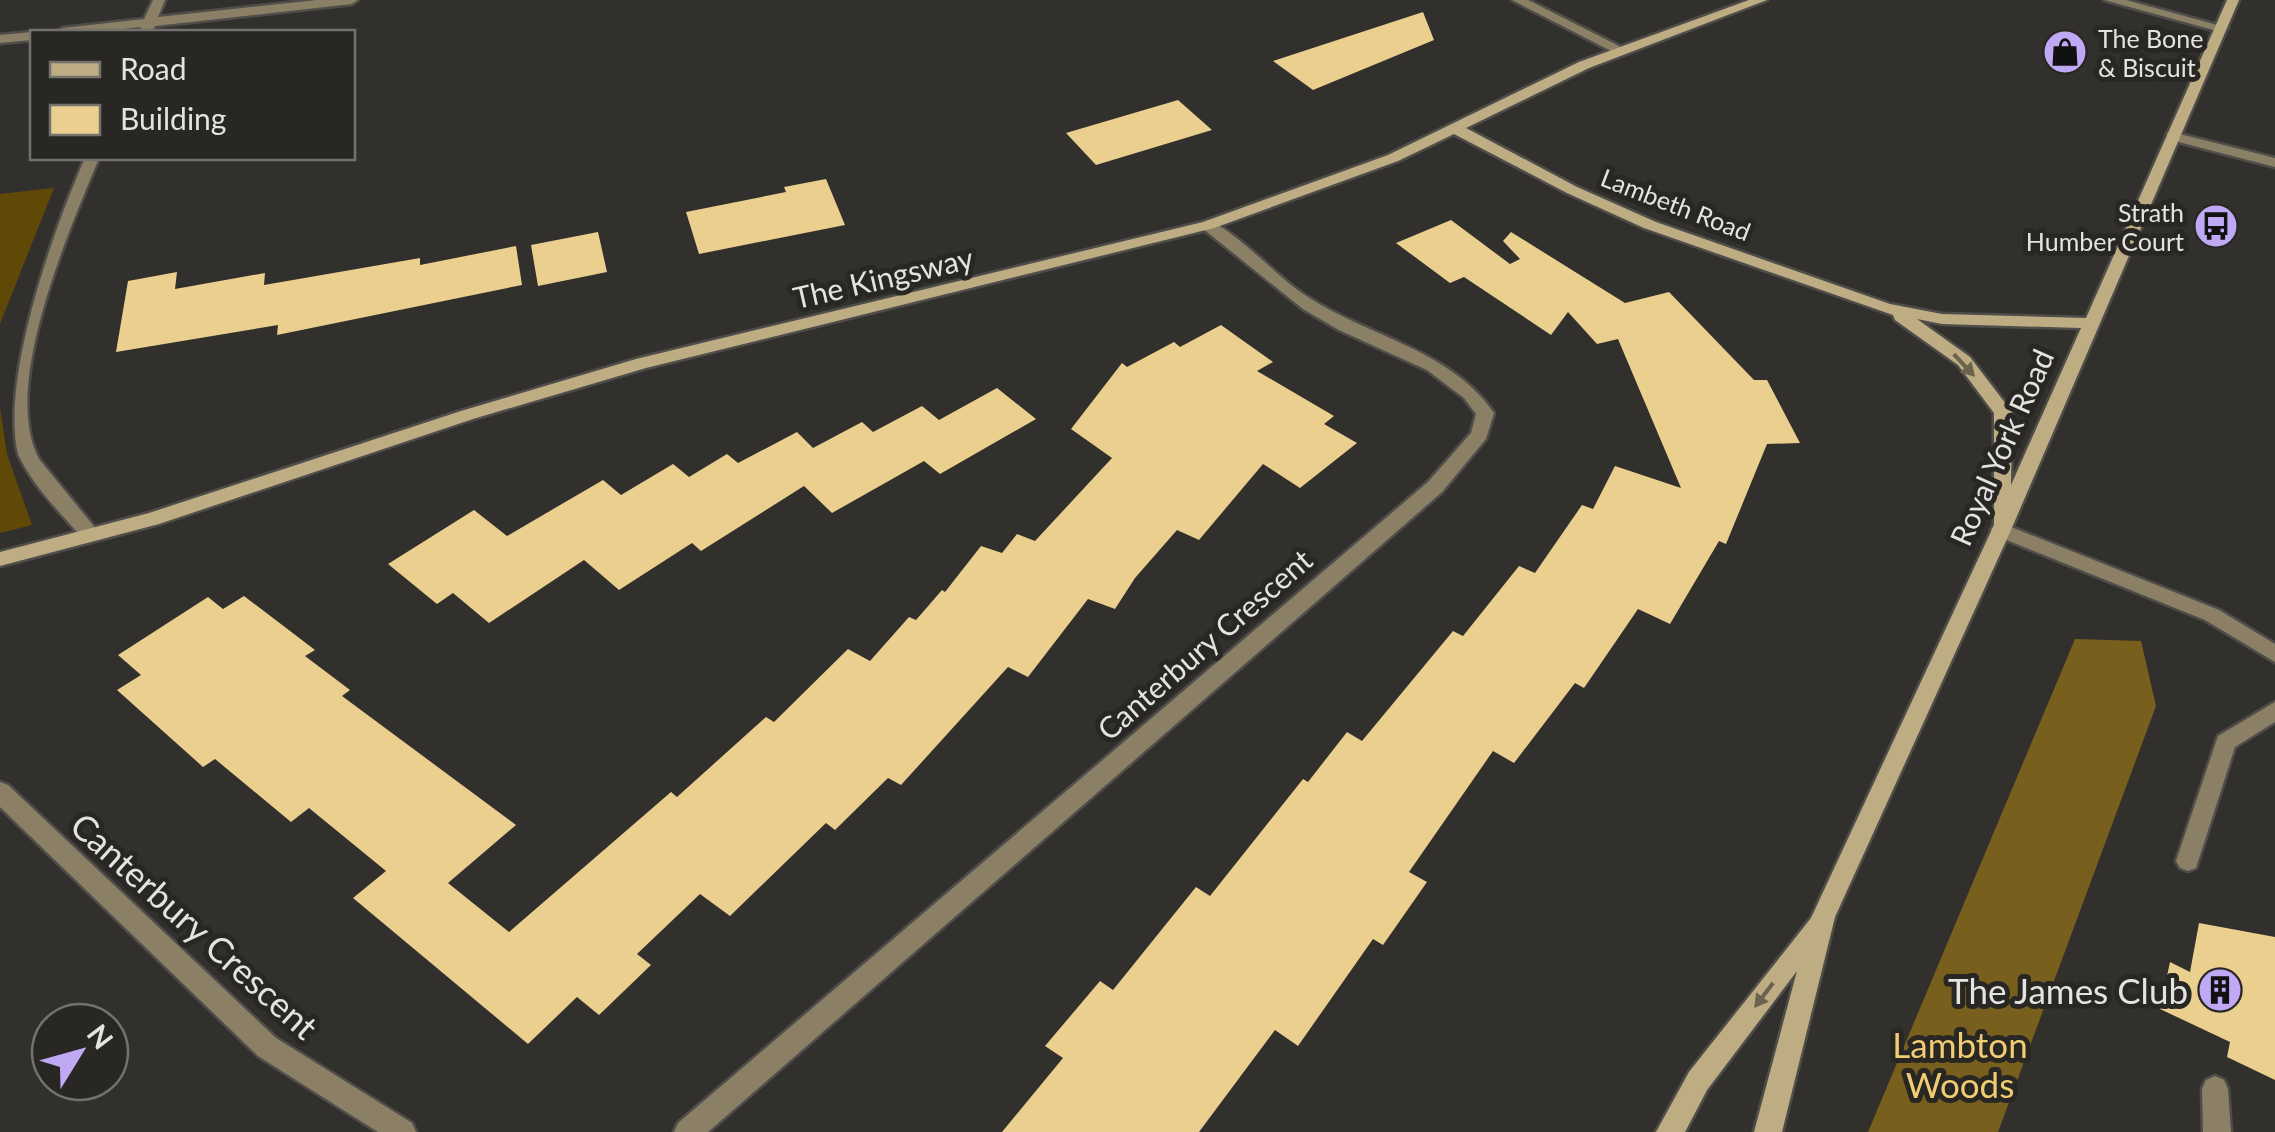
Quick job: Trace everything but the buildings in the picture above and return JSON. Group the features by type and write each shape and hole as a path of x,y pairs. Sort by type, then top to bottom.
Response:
{"main road":[{"name":"The Kingsway","path":"0,559 152,519 467,415 642,364 1133,246 1208,224 1393,158 1565,73 1761,0"},
{"name":"Royal York Road","path":"1768,1132 1822,917 2001,530 2233,0"},
{"name":"Lambeth Road","path":"1456,129 1572,190 1650,225 1886,308"},
{"path":"1886,308 1942,319 2092,323"},
{"path":"1886,308 1927,331 1964,362 2002,412 2001,530"},
{"name":"Royal York Road","path":"1670,1132 1698,1081 1822,917"}],"street":[{"path":"148,27 159,0"},
{"path":"97,30 352,0"},
{"path":"1518,0 1622,51"},
{"path":"2110,0 2221,28"},
{"path":"0,39 30,36"},
{"path":"2172,136 2275,163"},
{"path":"91,160 22,319 14,416 25,450 91,534"},
{"name":"Canterbury Crescent","path":"688,1132 1420,500 1480,435 1486,413 1470,390 1443,369 1353,332 1318,312 1208,224"},
{"path":"2001,530 2212,615 2275,654"},
{"path":"2188,861 2226,742 2275,711"},
{"name":"Canterbury Crescent","path":"0,792 267,1047 402,1132"},
{"path":"2215,1089 2218,1132"}],"shaded area":[{"path":"54,188 0,324 0,194"},
{"path":"0,408 7,454 32,525 0,533"}],"green space":[{"name":"Lambton Woods","path":"2075,639 2141,641 2156,706 1998,1132 1868,1132"}],"place":[{"name":"The Bone & Biscuit","path":"2065,52"},
{"name":"Strath Humber Court","path":"2216,226"},
{"name":"The James Club","path":"2220,990"}]}
